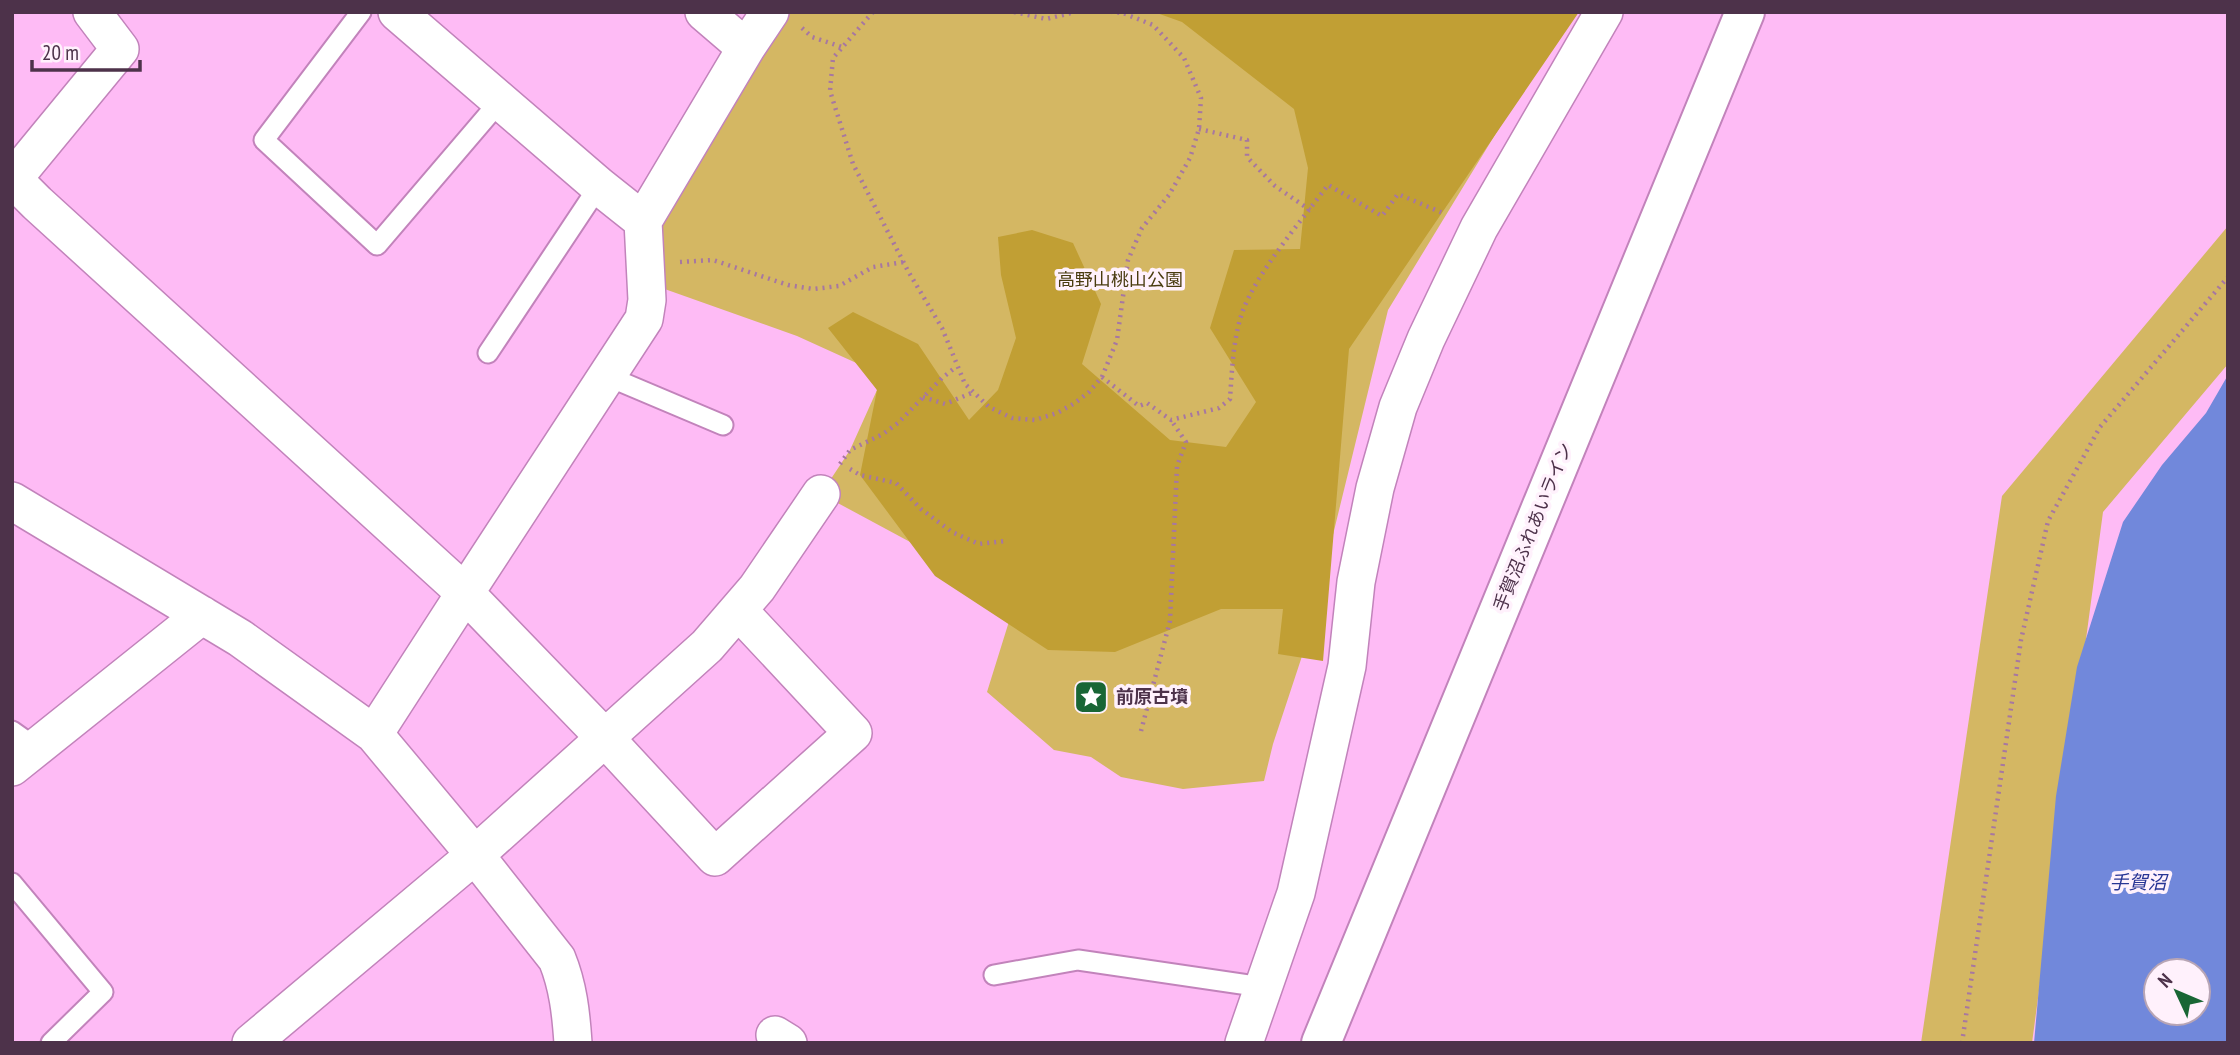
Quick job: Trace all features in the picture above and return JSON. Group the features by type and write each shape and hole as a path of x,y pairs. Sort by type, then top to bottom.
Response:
{"street":[{"path":"92,12 120,48 13,179 465,593 605,737 715,857 853,733 738,610"},
{"path":"397,12 598,186 643,221"},
{"path":"704,12 746,48"},
{"path":"1244,1043 1296,893 1347,666 1356,582 1367,528 1395,418 1426,339 1479,228 1604,12"},
{"name":"手賀沼ふれあいライン","path":"1321,1043 1745,12"},
{"path":"374,734 644,319 647,300 643,221 746,48 782,17"},
{"path":"251,1043 475,855 707,646 757,588 821,494"},
{"path":"12,501 240,638 374,734 557,959 565,978 570,1002 573,1043"},
{"path":"20,749 202,615"}],"lane":[{"path":"361,12 264,141 377,245 500,101"},
{"path":"488,353 598,186"},
{"path":"607,376 723,425"},
{"path":"12,883 103,992 51,1043"},
{"path":"993,975 1078,960 1262,987"}],"path":[{"path":"873,12 833,58 830,91 839,127 853,164 942,328 965,384 989,407 1012,418 1035,420 1057,413 1075,403 1102,377 1117,340 1128,260 1142,228 1169,195 1190,158 1199,129 1201,98 1184,58 1153,24 1123,13 1112,12"},
{"path":"1014,12 1046,19 1075,12"},
{"path":"782,17 812,37 842,47"},
{"path":"1199,129 1247,140 1247,157 1275,187 1310,210"},
{"path":"1171,420 1219,408 1230,399 1235,338 1243,310 1263,275 1328,185 1382,216 1398,194 1479,228"},
{"path":"672,262 713,260 788,285 813,289 839,286 873,267 904,262"},
{"path":"1962,1043 2021,640 2048,521 2100,427 2228,277"},
{"path":"821,494 850,450 883,434 898,423 956,366"},
{"path":"1102,377 1139,406 1147,403 1171,420 1186,442 1177,466 1170,621 1141,730"},
{"path":"923,397 945,404 974,392"},
{"path":"841,464 860,475 896,483 921,509 952,532 979,544 1005,541"}],"green space":[{"name":"高野山桃山公園","path":"786,12 1570,12 1388,310 1307,641 1273,744 1264,781 1183,789 1121,777 1091,757 1054,750 987,692 1016,599 821,494 850,450 877,390 863,366 797,336 659,287 655,234"},
{"path":"2228,226 2228,364 2103,512 2032,1043 1921,1043 2002,496"}],"shaded area":[{"path":"1154,12 1579,12 1349,349 1323,661 1278,654 1283,609 1221,609 1115,652 1048,650 935,576 860,475 877,390 828,328 853,312 918,344 969,420 998,390 1016,338 1001,275 998,237 1032,230 1073,243 1101,304 1082,364 1170,440 1226,447 1256,402 1210,328 1234,250 1300,249 1308,168 1294,109 1182,22"}],"water":[{"name":"手賀沼","path":"2228,375 2228,1043 2034,1043 2056,796 2077,667 2123,522 2162,465 2206,413"}],"place":[{"name":"前原古墳","path":"1091,697"}]}
